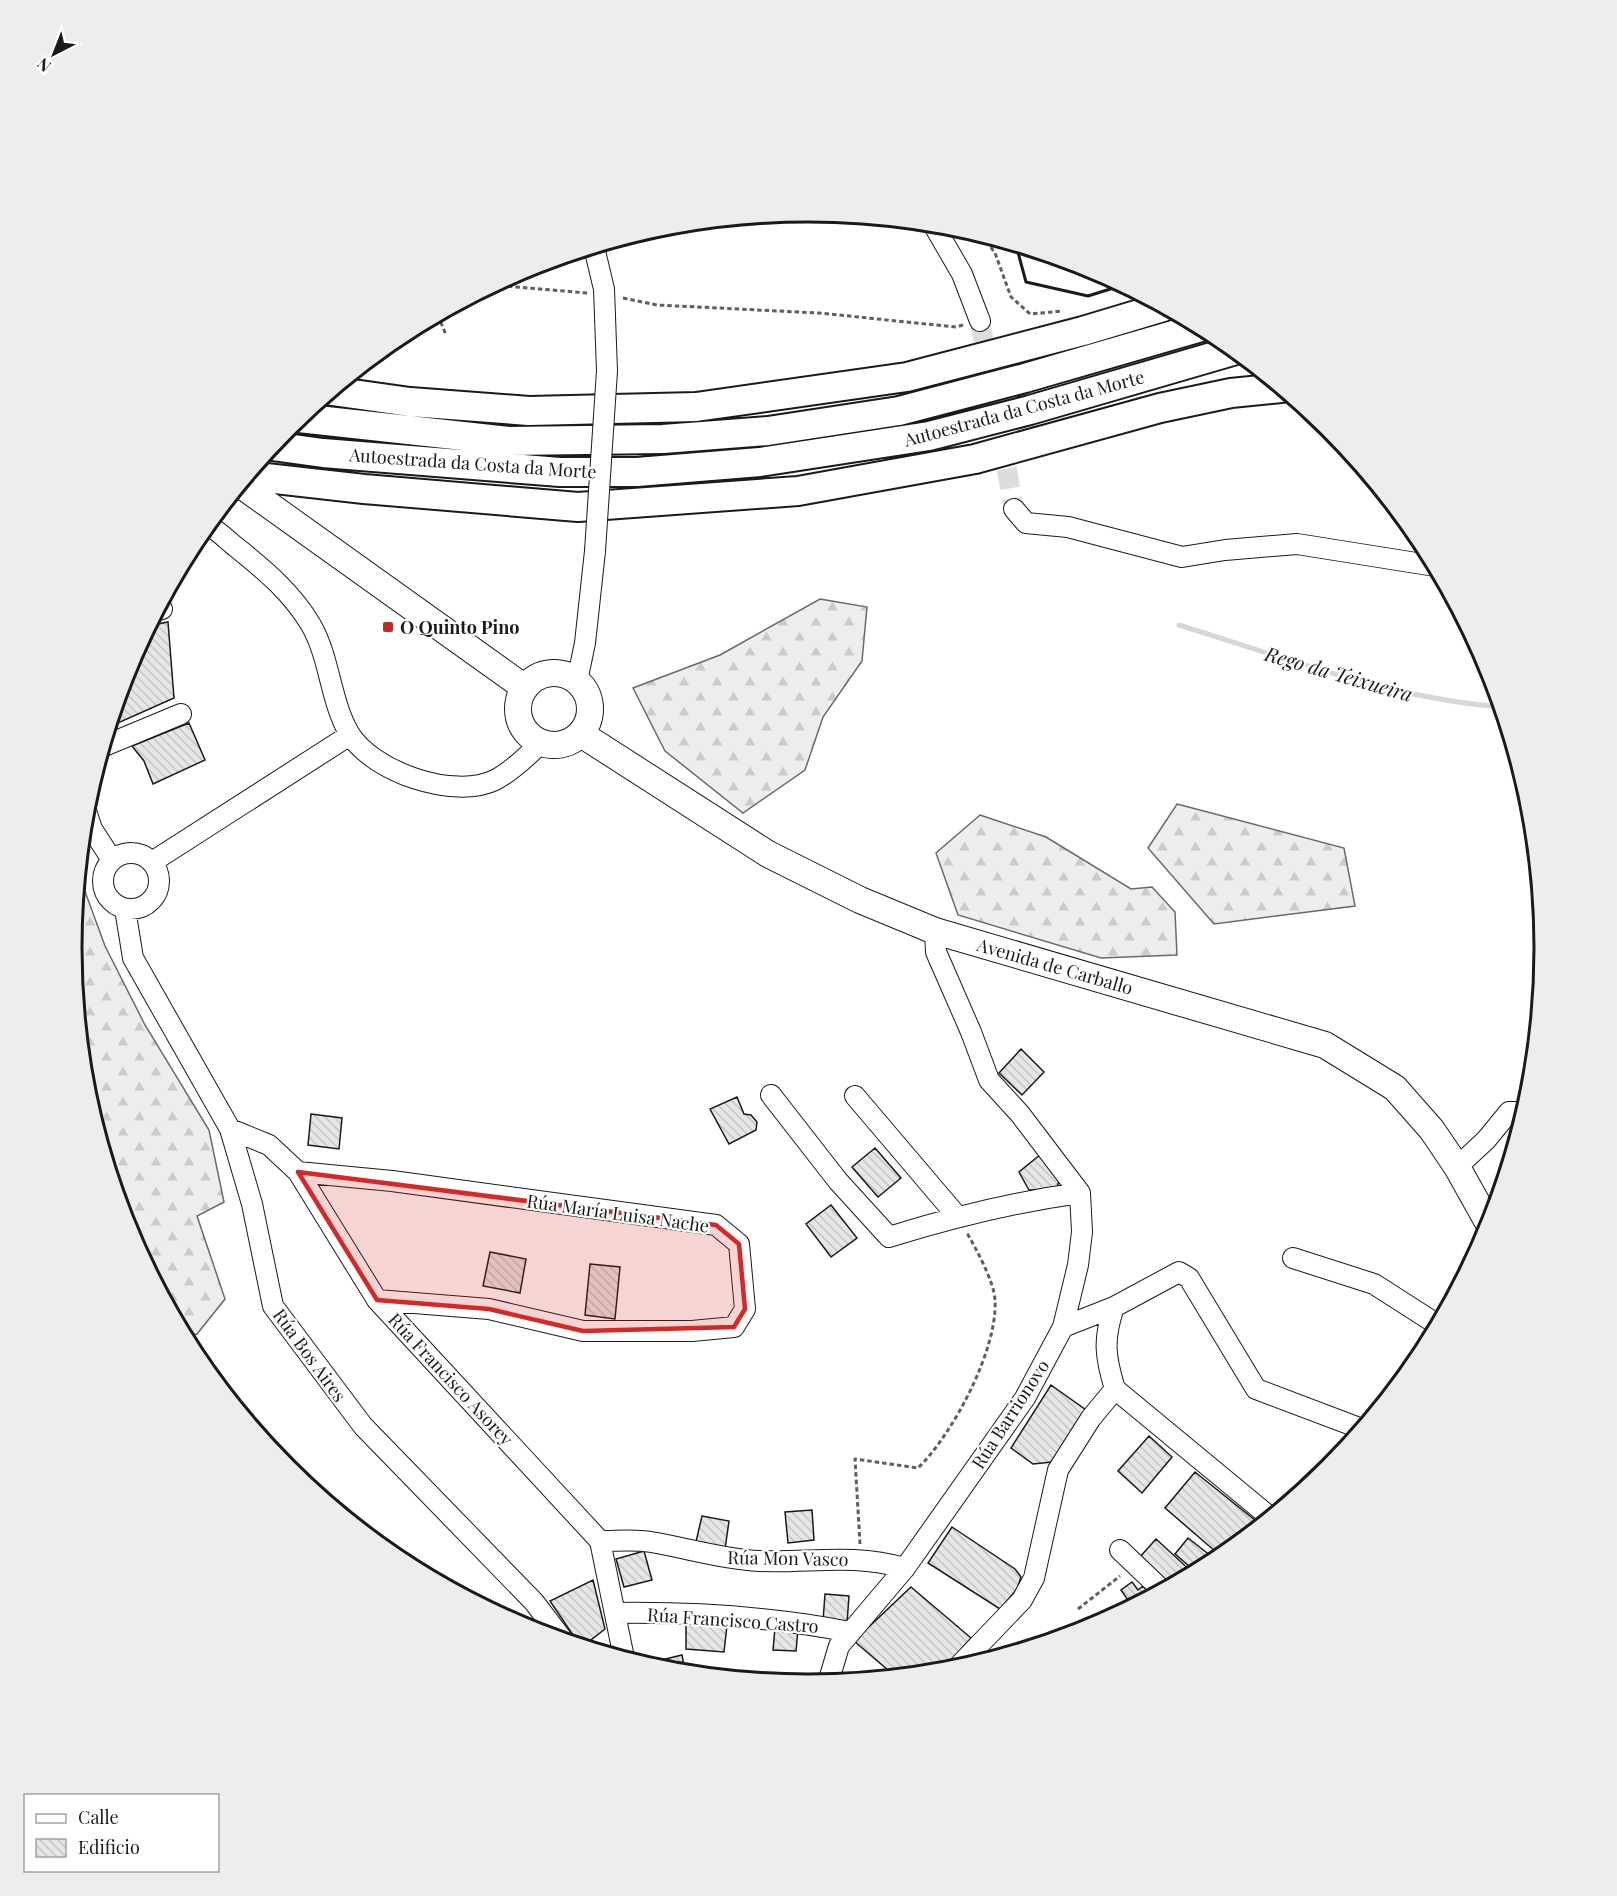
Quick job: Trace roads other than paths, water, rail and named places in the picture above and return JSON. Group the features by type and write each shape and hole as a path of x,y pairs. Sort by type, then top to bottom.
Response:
{"highway":[{"path":"342,392 410,402 529,411 696,407 907,377 1083,331 1154,310"},
{"name":"Autoestrada da Costa da Morte","path":"312,419 509,441 663,439 768,431 899,411 1025,378 1190,330"},
{"name":"Autoestrada da Costa da Morte","path":"283,448 322,453 560,472 637,472 760,462 929,436 1030,410 1225,353"},
{"path":"257,477 364,489 578,507 798,491 975,459 1160,408 1231,393 1271,389"}],"main road":[{"path":"247,489 525,688"},
{"path":"555,672 577,681 590,700 591,712 581,734 563,744 542,743 534,739 521,724 518,706 525,688 543,674 555,672"},
{"name":"Avenida de Carballo","path":"581,734 768,854 860,900 935,931 1325,1045 1395,1088 1432,1130 1457,1167 1483,1214"}],"street":[{"path":"939,234 962,274 980,321"},
{"path":"577,681 585,643 595,550 607,371 604,294 596,255"},
{"path":"1014,509 1026,523 1068,527 1182,557 1225,550 1297,544 1424,564"},
{"path":"215,531 267,572 293,597 313,629 339,711 350,735 371,754 397,772 440,787 474,786 495,780 542,743"},
{"path":"112,742 181,714"},
{"path":"152,862 350,735"},
{"path":"92,830 112,860"},
{"path":"126,853 133,853 152,862 159,878 156,894 145,906 125,909 115,905 104,890 103,873 112,860 126,853"},
{"name":"Rúa Bos Aires","path":"125,909 133,958 230,1129 252,1204 273,1306 363,1426 534,1602 554,1627"},
{"path":"771,1095 838,1181 889,1237 957,1216 1018,1202 1080,1193 1020,1114 989,1080 936,952 935,931"},
{"path":"855,1096 957,1216"},
{"path":"1457,1167 1486,1140 1509,1112 1516,1112"},
{"name":"Rúa Francisco Asorey","path":"230,1129 269,1146 298,1172 377,1300 600,1541"},
{"name":"Rúa María Luisa Nache","path":"298,1172 392,1181 716,1225 739,1244 745,1309 734,1327 692,1331 584,1331 489,1309 377,1300"},
{"name":"Rúa Barrionovo","path":"831,1673 839,1646 905,1568 1025,1398 1063,1327 1078,1265 1082,1232 1080,1193"},
{"path":"1293,1258 1374,1284 1431,1320"},
{"path":"1063,1327 1114,1307 1179,1272 1189,1278 1257,1389 1355,1426"},
{"path":"1114,1307 1106,1332 1107,1362 1115,1389 1264,1512"},
{"path":"969,1655 1022,1600 1034,1578 1058,1470 1091,1418 1115,1389"},
{"path":"600,1541 622,1649"},
{"name":"Rúa Mon Vasco","path":"600,1541 649,1541 704,1554 759,1561 861,1559 905,1568"},
{"path":"1120,1550 1157,1585"},
{"name":"Rúa Francisco Castro","path":"616,1613 664,1612 814,1625 850,1632"}],"waterway":[{"name":"Rego da Teixueira","path":"1179,625 1378,686 1419,695 1493,706"}],"tunnel":[{"path":"980,321 1014,509"}],"place":[{"name":"O Quinto Pino","path":"388,627"}]}
